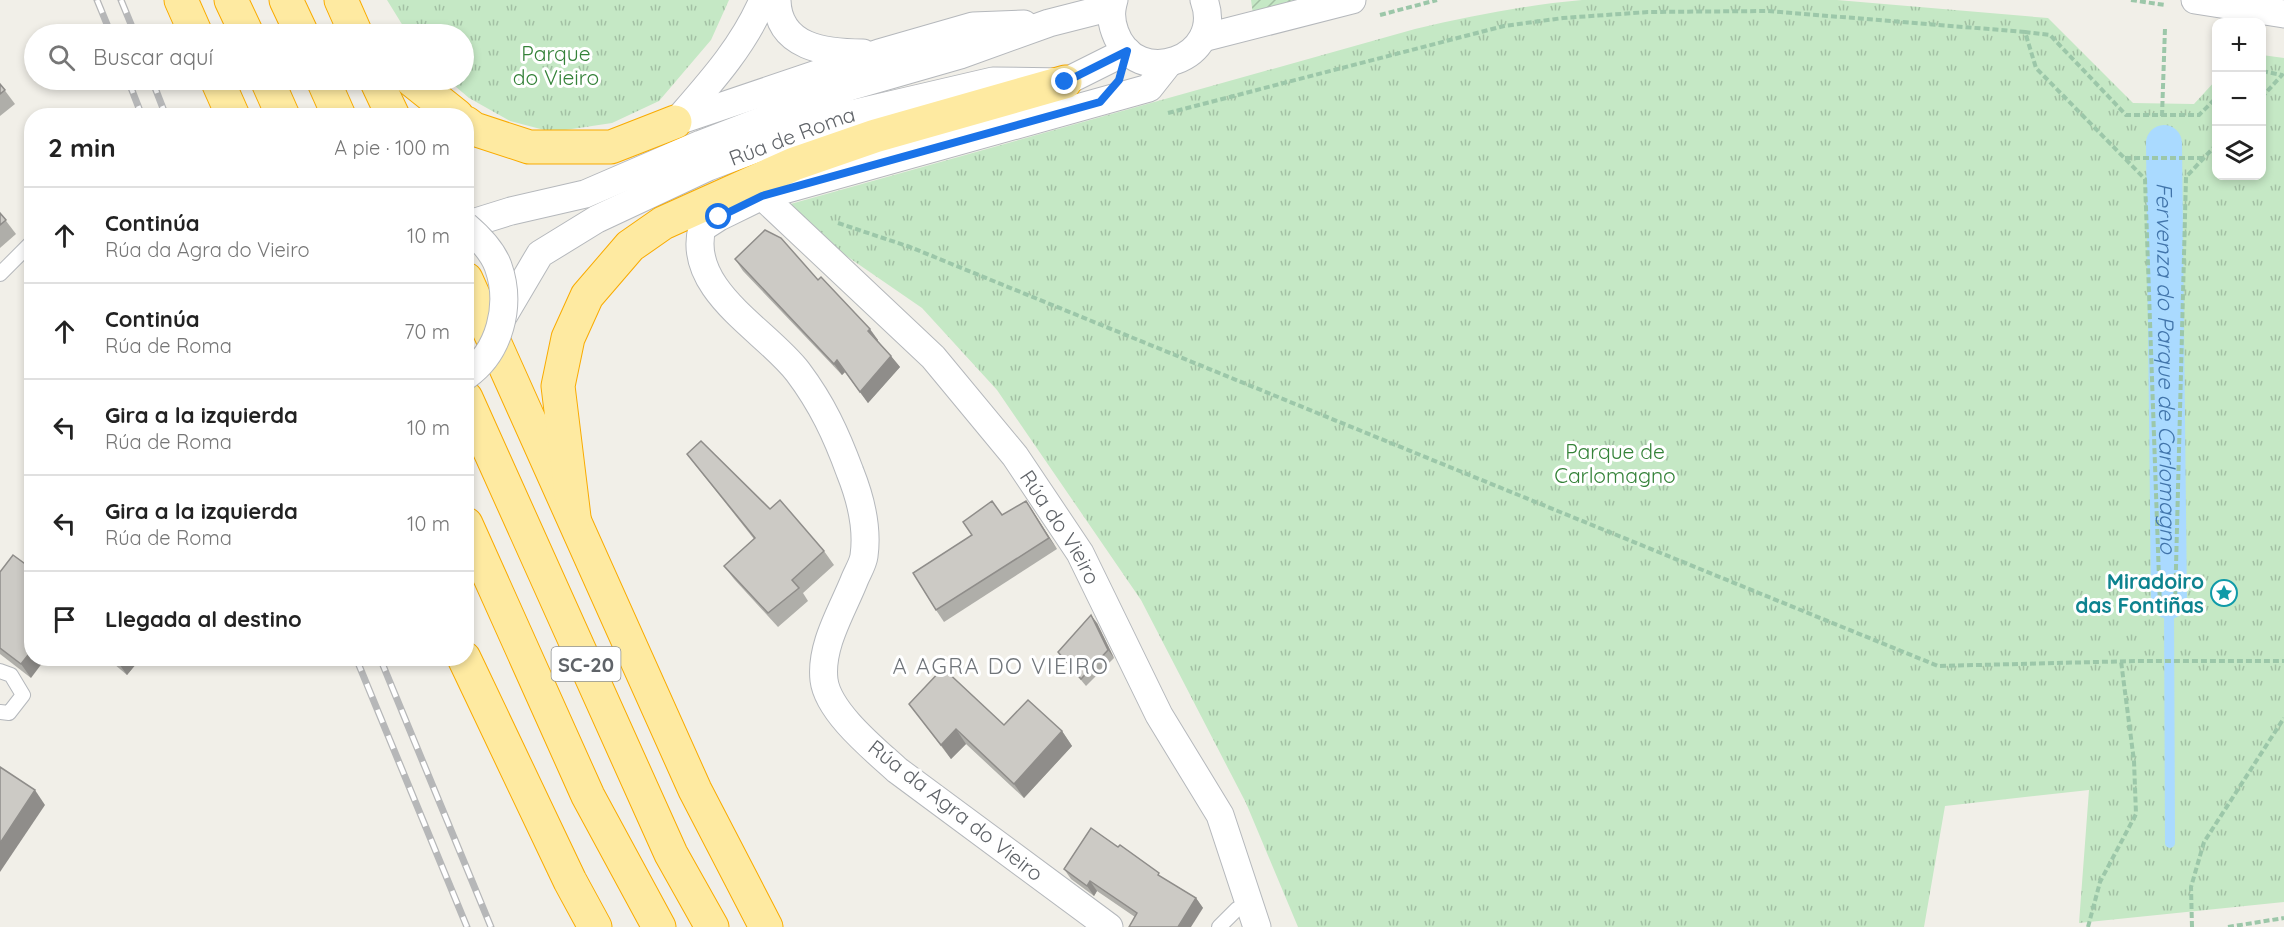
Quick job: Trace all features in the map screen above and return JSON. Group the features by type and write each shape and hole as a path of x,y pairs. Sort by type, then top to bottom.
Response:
{"highway":[{"path":"181,0 192,24"},
{"path":"231,0 242,24"},
{"path":"286,0 297,24"},
{"path":"574,517 558,386 568,338 587,296 630,246 663,223 794,164 875,136 1065,82"},
{"path":"221,90 229,108"},
{"path":"271,90 279,108"},
{"path":"327,90 335,108"},
{"path":"381,90 389,108"},
{"path":"424,90 447,108"},
{"path":"474,129 529,147 611,147 675,122"},
{"path":"474,297 695,790 766,927"},
{"name":"SC-20","path":"474,416 671,854 712,927"},
{"name":"SC-20","path":"474,542 588,796 659,927"},
{"path":"468,666 570,881 595,927"}],"street":[{"path":"675,122 718,74 756,16 763,0"},
{"path":"777,0 777,9 795,39 807,46 833,53 879,53"},
{"path":"1100,102 1119,80 1127,51 1146,62 1168,64 1182,59 1194,50 1203,38 1207,24 1208,10 1204,0"},
{"path":"1203,38 1352,0"},
{"path":"2195,0 2284,14"},
{"name":"Rúa de Roma","path":"474,223 511,211 585,194 704,156 855,114 993,81 1065,82 1127,51 1117,38 1112,23 1113,3 960,55 852,86 704,156 540,254 504,315"},
{"name":"Rúa de Roma","path":"675,122 879,53 973,26 1049,23"},
{"path":"762,196 1149,88 1168,64"},
{"name":"Rúa do Vieiro","path":"762,196 933,357 1015,456 1080,553 1159,715 1220,815 1253,915"},
{"name":"Rúa da Agra do Vieiro","path":"762,196 702,228 698,244 708,272 727,304 797,370 833,427 858,492 864,523 864,557 826,650 824,681 837,710 897,770 1110,927"},
{"path":"474,233 485,243 498,265 504,290 504,315 494,344 474,371"}],"lane":[{"path":"0,274 24,250"},
{"path":"0,671 11,675 23,695 9,713 0,712"},
{"path":"1219,927 1237,909 1253,915"}],"path":[{"path":"1164,114 1504,26 1563,18 1648,12 1768,11 2050,35 2126,115 2199,115 2212,103"},
{"path":"2162,116 2165,28"},
{"path":"2025,32 2036,68 2145,179 2160,607"},
{"path":"2266,72 2283,75"},
{"path":"2266,93 2283,75"},
{"path":"2175,606 2186,177 2212,150"},
{"path":"2124,158 2204,158"},
{"path":"837,223 910,247 1938,666 2121,661 2284,661"},
{"path":"2088,927 2100,882 2136,814 2134,761 2121,661"},
{"path":"2192,927 2191,887 2204,842 2284,718"},
{"path":"2228,927 2284,918"}],"green space":[{"name":"Parque do Vieiro","path":"387,0 729,0 711,40 659,101 612,123 552,132 510,121 469,98 460,90 474,90 474,24 402,24"},
{"path":"1251,0 1303,0 1253,14"},
{"name":"Parque de Carlomagno","path":"1582,0 1837,0 2048,18 2133,103 2194,104 2212,84 2212,180 2266,180 2266,56 2284,58 2284,902 2079,923 2089,790 1945,806 1924,927 1298,927 1246,803 1141,600 997,390 922,308 787,215 787,205 1415,29 1540,5"}],"building":[{"path":"0,84 5,90 0,94"},
{"path":"0,213 6,220 0,225"},
{"path":"765,230 781,238 818,280 821,277 870,329 868,331 891,356 860,392 837,360 834,364 735,259"},
{"path":"701,441 770,509 780,500 824,551 792,580 799,588 768,613 724,566 755,538 687,454"},
{"path":"992,501 1002,515 1026,501 1049,538 936,610 913,573 972,535 963,522"},
{"path":"13,555 24,563 24,660 21,664 0,648 0,572"},
{"path":"1091,615 1108,650 1081,679 1058,652"},
{"path":"943,668 1004,725 1028,700 1062,731 1014,784 956,729 941,745 909,704"},
{"path":"0,767 35,790 0,843"},
{"path":"1091,828 1118,847 1120,845 1159,873 1158,875 1196,898 1178,927 1129,927 1137,913 1090,881 1087,886 1064,869"}],"waterway":[{"name":"Fervenza do Parque de Carlomagno","path":"2164,143 2169,601"},
{"name":"Fervenza do Parque de Carlomagno","path":"2169,601 2170,843"}],"railway":[{"path":"97,0 107,24"},
{"path":"121,0 131,24"},
{"path":"132,90 139,108"},
{"path":"156,90 163,108"},
{"path":"359,666 467,927"},
{"path":"383,666 491,927"}],"place":[{"name":"Miradoiro das Fontiñas","path":"2224,593"}],"district":[{"name":"A AGRA DO VIEIRO","path":"1001,666"}],"route":[{"path":"719,217 762,196 1100,102 1119,80 1127,51 1065,82"}]}
